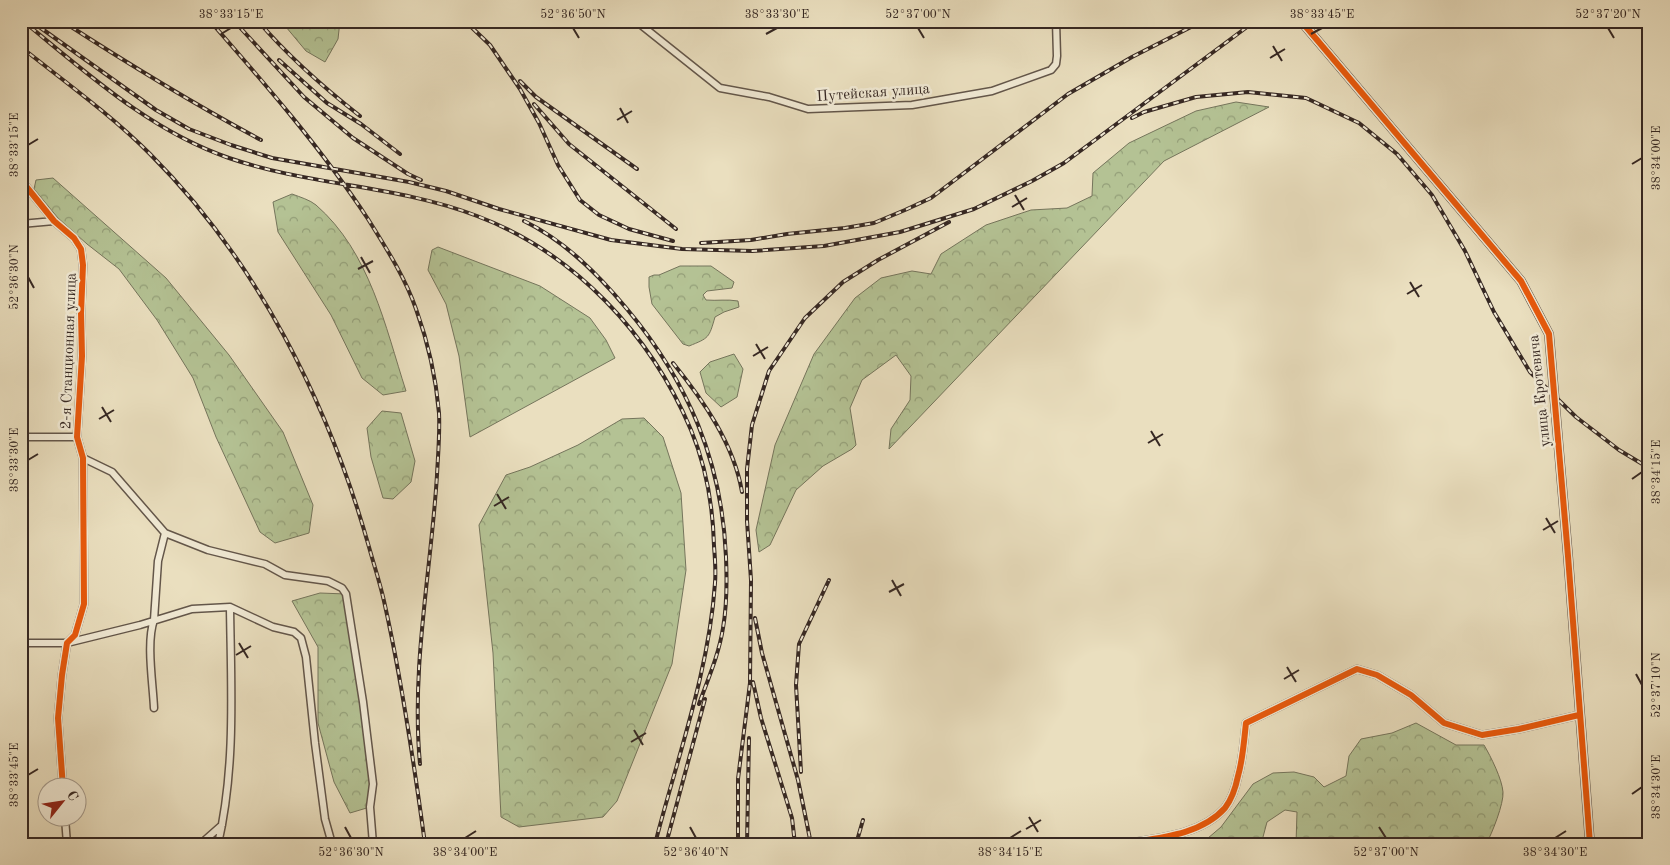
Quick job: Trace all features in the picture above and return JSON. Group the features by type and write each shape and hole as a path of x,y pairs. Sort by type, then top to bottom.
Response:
{"street":[{"name":"Путейская улица","path":"636,21 720,88 769,97 808,109 912,105 992,91 1051,70 1056,64 1056,21"},
{"name":"улица Кротевича","path":"1301,21 1521,281 1549,334 1590,844"},
{"name":"2-я Станционная улица","path":"21,180 54,221 74,238 81,249 83,265 82,356 77,437 83,458 84,604 75,635 67,644 58,718 62,778"},
{"path":"21,224 54,221"},
{"path":"21,437 77,437"},
{"path":"83,458 112,472 165,533 208,550 265,564 285,575 328,581 342,588 346,594 374,784 370,807 372,844"},
{"path":"154,708 151,664 152,627 158,562 165,533"},
{"path":"21,643 67,644 192,609 230,606 273,626 294,632 301,638 306,657 314,744 325,819 332,844"},
{"path":"218,844 229,779 232,734 230,606"},
{"path":"1121,844 1181,834 1209,820 1225,807 1234,791 1239,776 1246,723 1357,669 1377,675 1411,695 1444,723 1482,735 1519,729 1579,715"},
{"path":"204,844 205,840 222,825"},
{"path":"66,828 67,844"}],"green space":[{"path":"281,21 340,21 338,39 325,62 306,51"},
{"path":"1236,102 1269,107 1164,161 889,449 891,429 910,400 911,376 896,355 862,380 850,408 856,445 823,466 796,490 770,545 759,552 756,530 775,445 814,354 855,298 881,278 912,271 931,274 941,254 986,225 1031,210 1067,208 1092,196 1093,173 1129,143 1196,111"},
{"path":"53,178 166,278 229,355 283,432 313,505 309,533 275,543 260,532 216,437 193,378 157,320 119,269 58,218 34,189 36,180"},
{"path":"292,194 316,205 335,224 363,267 383,316 406,391 383,395 362,378 331,315 278,232 273,202"},
{"path":"438,247 540,286 590,318 606,340 615,358 470,437 459,356 446,304 428,270 432,250"},
{"path":"680,266 711,266 734,282 732,288 707,291 703,295 706,300 738,301 739,307 715,317 707,336 689,346 683,344 652,304 649,287 649,277"},
{"path":"734,354 743,369 737,397 721,407 706,393 700,372 710,362"},
{"path":"382,411 401,413 415,461 411,482 393,499 383,498 371,457 367,428"},
{"path":"644,418 663,437 681,493 686,570 672,664 617,801 603,817 519,827 501,817 493,653 479,525 506,475 530,467 578,445 622,419"},
{"path":"320,593 346,594 373,784 370,807 350,813 334,782 318,723 318,647 292,601"},
{"path":"1416,723 1456,745 1484,745 1493,762 1503,792 1502,803 1486,844 1296,844 1297,812 1285,810 1267,822 1263,837 1265,844 1201,844 1221,827 1253,784 1273,773 1294,772 1314,777 1324,787 1346,776 1349,756 1361,739 1392,733"}],"railway":[{"path":"23,21 120,99 172,133 200,146 229,158 291,175 385,191 447,206 477,216 513,232 546,252 577,275 606,301 632,330 674,395 691,430 701,458 710,502 715,564 712,616 699,682 655,844"},
{"path":"31,21 156,110 189,129 231,145 272,158 409,182 446,191 499,209 611,240 682,249 752,251 824,246 900,232 974,209 1064,163 1255,21"},
{"path":"62,21 210,112 261,140"},
{"path":"210,21 312,142 368,219 395,263 416,309 424,334 436,387 439,428 437,475 420,656 418,692 420,764"},
{"path":"234,21 304,97 353,138 408,174 421,180"},
{"path":"258,21 306,71 360,116"},
{"path":"465,21 490,45 520,89 539,123 558,165 580,200 599,215 629,229 673,241"},
{"path":"701,243 751,240 845,228 874,223 905,210 931,198 1068,94 1132,57 1191,27"},
{"path":"21,47 119,125 150,154 188,196 224,240 256,287 310,387 333,439 379,581 402,692 425,844"},
{"path":"279,60 327,103 361,124 400,154"},
{"path":"520,81 536,97 637,169"},
{"path":"1132,118 1144,112 1196,97 1248,92 1306,98 1359,123 1397,154 1432,195 1465,251 1494,312 1530,372 1576,417 1619,450 1649,468"},
{"path":"534,104 569,144 676,229"},
{"path":"524,221 567,248 616,296 649,337 668,365 698,424 717,488 723,522 727,575 721,638 699,704"},
{"path":"738,844 738,779 750,683 751,580 747,521 747,469 752,425 769,371 805,318 843,282 878,260 949,222"},
{"path":"673,363 716,423 732,457 742,492"},
{"path":"801,772 796,685 799,644 829,580"},
{"path":"755,618 762,653 798,780 811,844"},
{"path":"753,682 761,718 792,818 795,844"},
{"path":"666,844 705,699"},
{"path":"747,844 749,738"},
{"path":"856,844 863,820"}],"cycle path":[{"path":"1301,21 1521,281 1549,334 1590,844"},
{"path":"21,180 54,221 74,238 81,249 83,265 82,356 77,437 83,458 84,604 75,635 67,643 62,675 58,718 62,778"},
{"path":"1121,844 1177,834 1203,825 1215,817 1225,808 1235,788 1241,763 1246,723 1357,669 1377,675 1411,695 1444,723 1482,735 1519,729 1579,715"}]}
